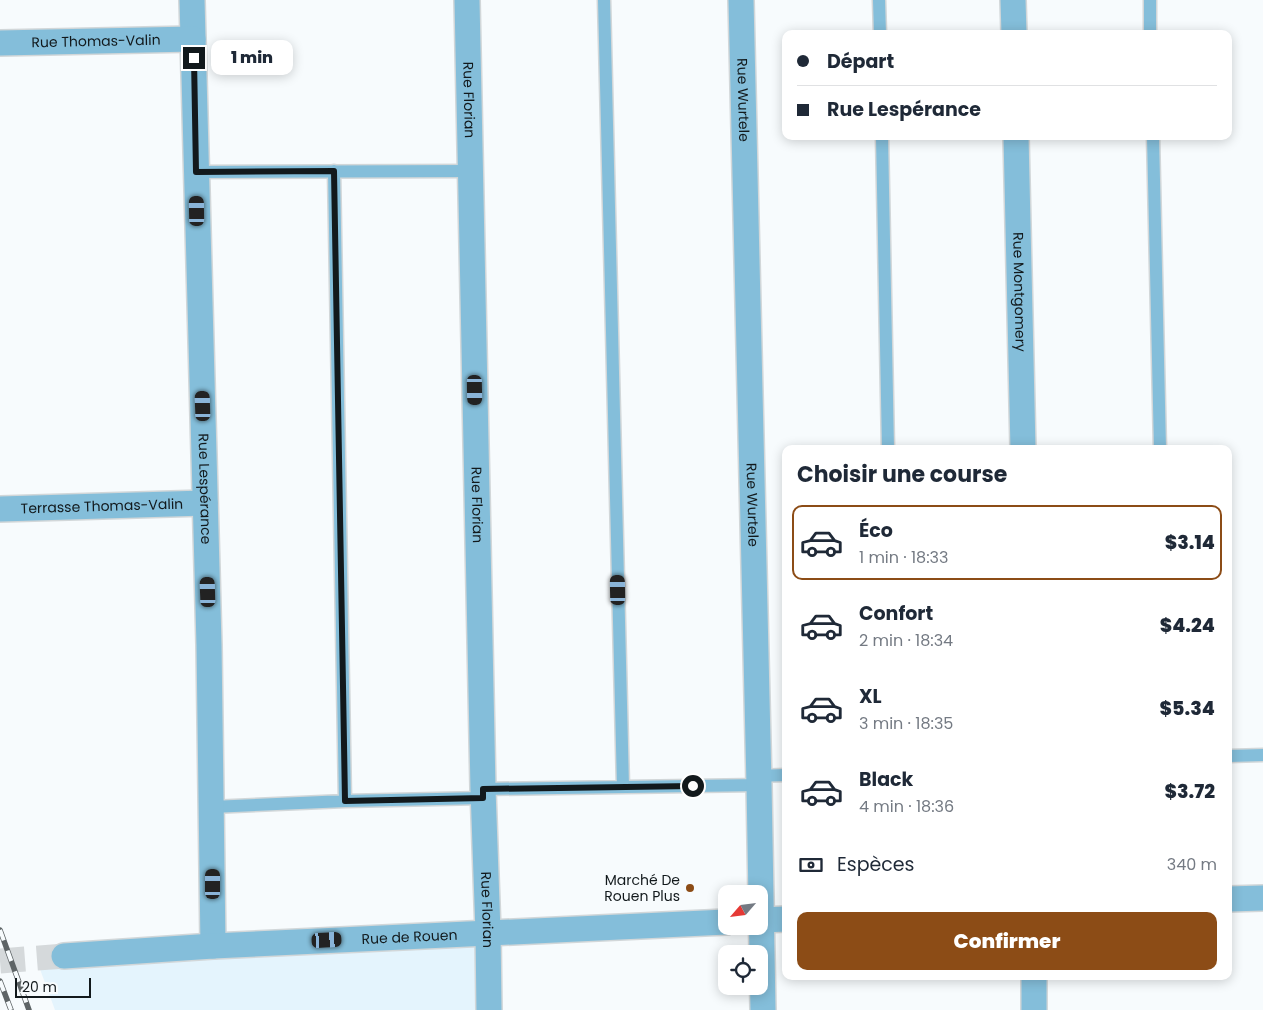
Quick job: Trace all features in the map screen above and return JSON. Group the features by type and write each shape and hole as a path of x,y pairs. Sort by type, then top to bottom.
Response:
{"street":[{"name":"Rue Lespérance","path":"192,0 210,655 213,946"},
{"name":"Rue Florian","path":"467,0 489,1010"},
{"name":"Rue Wurtele","path":"741,0 760,885"},
{"path":"1013,0 1014,30"},
{"name":"Rue Thomas-Valin","path":"0,44 193,39"},
{"name":"Rue Montgomery","path":"1016,140 1023,445"},
{"name":"Terrasse Thomas-Valin","path":"0,509 205,503"},
{"path":"1232,899 1263,898"},
{"path":"768,920 782,919"},
{"name":"Rue de Rouen","path":"64,956 213,946 718,922"},
{"name":"Rue Wurtele","path":"760,935 762,1010"},
{"path":"1034,980 1034,1010"}],"lane":[{"path":"604,0 623,787"},
{"path":"879,0 880,30"},
{"path":"1150,0 1150,30"},
{"path":"882,140 888,445"},
{"path":"1153,140 1160,445"},
{"path":"334,171 345,801"},
{"path":"196,172 470,171"},
{"path":"1232,756 1263,755"},
{"path":"212,807 759,780 782,776"}],"shaded area":[{"path":"488,932 485,1010 55,1010 37,961 213,946"}],"tunnel":[{"path":"0,961 64,956"}],"railway":[{"path":"0,930 29,1010"},
{"path":"0,981 11,1010"}],"place":[{"name":"Marché De Rouen Plus","path":"690,888"}],"route":[{"path":"194,58 196,172 334,171 345,801 483,798 483,789 693,786"}]}
